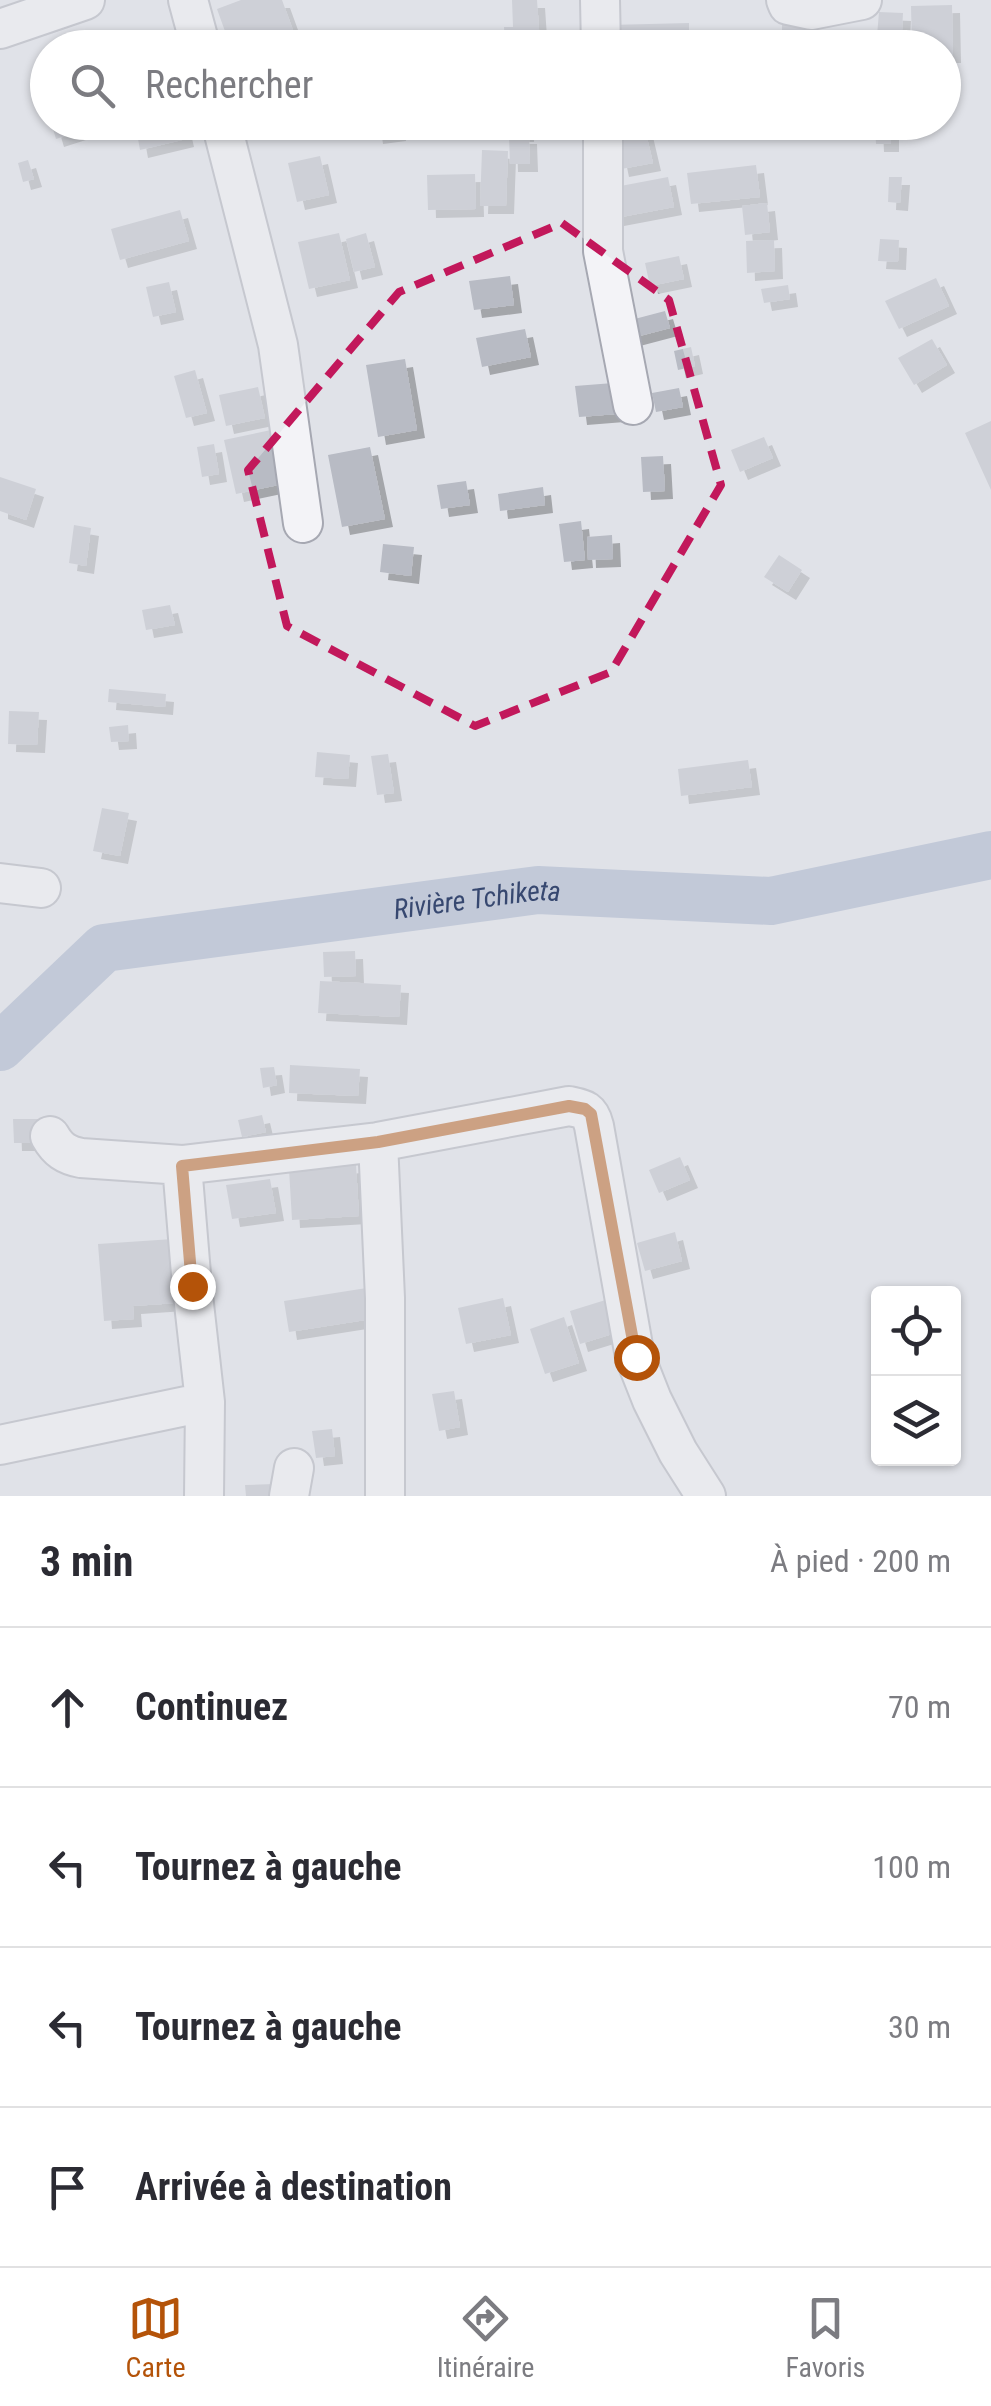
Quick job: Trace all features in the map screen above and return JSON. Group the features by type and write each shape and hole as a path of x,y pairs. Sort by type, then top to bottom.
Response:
{"street":[{"path":"188,0 196,30"},
{"path":"600,0 600,30"},
{"path":"786,0 788,5 811,10 862,0"},
{"path":"0,29 64,3"},
{"path":"226,140 278,345 303,523"},
{"path":"603,140 603,251 633,405"},
{"path":"0,883 42,888"},
{"path":"50,1136 66,1155 182,1166 378,1142 569,1106 585,1109 591,1114 636,1357 669,1435 706,1496"},
{"path":"378,1142 385,1298 385,1496"},
{"path":"182,1166 205,1402 204,1496"},
{"path":"0,1446 205,1402"}],"highlighted area":[{"path":"562,223 669,300 721,485 611,672 475,726 287,626 248,470 399,292"}],"building":[{"path":"241,0 282,0 293,30 225,30 217,9"},
{"path":"512,0 537,0 539,30 504,30 513,27"},
{"path":"952,5 952,30 912,30 911,6"},
{"path":"879,12 903,13 902,30 878,30"},
{"path":"782,20 810,20 810,30 782,30"},
{"path":"689,23 689,30 609,30 609,25"},
{"path":"138,140 182,140 140,150"},
{"path":"509,140 529,140 530,164 510,164"},
{"path":"615,140 648,140 653,163 621,169"},
{"path":"482,150 508,151 506,206 480,206"},
{"path":"320,156 329,195 297,202 288,163"},
{"path":"28,160 34,179 23,182 18,163"},
{"path":"756,165 760,197 691,204 687,173"},
{"path":"475,174 476,209 428,210 427,175"},
{"path":"668,177 674,207 616,218 610,188"},
{"path":"889,177 902,177 900,203 888,202"},
{"path":"767,203 770,232 745,235 742,206"},
{"path":"180,210 189,241 120,260 111,229"},
{"path":"339,233 350,280 309,289 298,242"},
{"path":"366,233 375,267 354,272 346,239"},
{"path":"880,239 899,240 898,262 878,261"},
{"path":"774,240 775,271 747,273 746,241"},
{"path":"679,256 684,279 650,286 645,263"},
{"path":"510,276 514,305 474,310 469,281"},
{"path":"936,278 949,306 899,329 885,301"},
{"path":"169,282 176,312 153,317 146,287"},
{"path":"788,285 790,299 764,303 761,289"},
{"path":"665,311 670,328 632,338 627,321"},
{"path":"525,329 531,357 482,367 476,338"},
{"path":"932,339 947,365 914,385 898,358"},
{"path":"691,347 695,366 678,370 674,351"},
{"path":"405,359 417,430 378,437 366,365"},
{"path":"195,370 207,413 186,418 174,376"},
{"path":"626,382 629,413 579,417 575,386"},
{"path":"258,387 265,418 226,426 219,395"},
{"path":"679,388 683,407 656,412 652,393"},
{"path":"991,421 991,490 965,433"},
{"path":"271,430 283,484 236,494 224,440"},
{"path":"764,437 773,458 740,472 731,450"},
{"path":"214,444 219,474 202,477 197,447"},
{"path":"370,447 385,519 342,527 328,455"},
{"path":"663,456 665,491 643,492 641,457"},
{"path":"0,477 36,489 26,520 0,511"},
{"path":"466,481 470,505 441,509 437,485"},
{"path":"543,487 545,505 500,511 498,494"},
{"path":"581,521 585,560 564,562 559,524"},
{"path":"74,525 91,528 86,566 69,563"},
{"path":"612,535 613,559 588,560 587,537"},
{"path":"383,544 414,547 411,576 380,572"},
{"path":"779,555 802,570 788,592 764,577"},
{"path":"170,605 175,625 146,630 142,610"},
{"path":"109,689 166,694 165,707 108,702"},
{"path":"9,711 39,712 37,745 8,744"},
{"path":"128,725 129,741 111,742 109,727"},
{"path":"317,752 350,755 348,779 315,777"},
{"path":"388,754 394,793 377,795 371,756"},
{"path":"748,760 752,787 681,796 678,769"},
{"path":"102,808 129,813 120,856 93,851"},
{"path":"355,951 356,976 324,977 323,952"},
{"path":"320,981 401,985 399,1017 318,1013"},
{"path":"290,1065 360,1069 358,1096 289,1093"},
{"path":"274,1067 277,1085 263,1088 260,1068"},
{"path":"262,1115 266,1132 242,1137 238,1120"},
{"path":"13,1119 39,1119 43,1143 14,1143"},
{"path":"680,1157 690,1180 659,1193 649,1170"},
{"path":"356,1165 359,1216 292,1220 289,1169"},
{"path":"270,1179 276,1213 232,1219 226,1185"},
{"path":"675,1232 682,1261 645,1271 637,1243"},
{"path":"173,1239 177,1303 133,1306 134,1319 104,1321 98,1244"},
{"path":"373,1287 378,1318 289,1332 284,1301"},
{"path":"503,1298 511,1335 466,1344 458,1308"},
{"path":"612,1298 622,1331 580,1344 570,1311"},
{"path":"564,1317 579,1363 545,1374 530,1329"},
{"path":"454,1391 460,1427 439,1431 432,1394"},
{"path":"332,1429 335,1456 316,1458 312,1431"},
{"path":"275,1484 275,1496 246,1496 245,1485"}],"waterway":[{"name":"Rivière Tchiketa","path":"0,1047 104,948 538,890 771,901 991,855"}],"route":[{"path":"192,1286 182,1166 378,1142 569,1106 591,1114 636,1357"}]}
